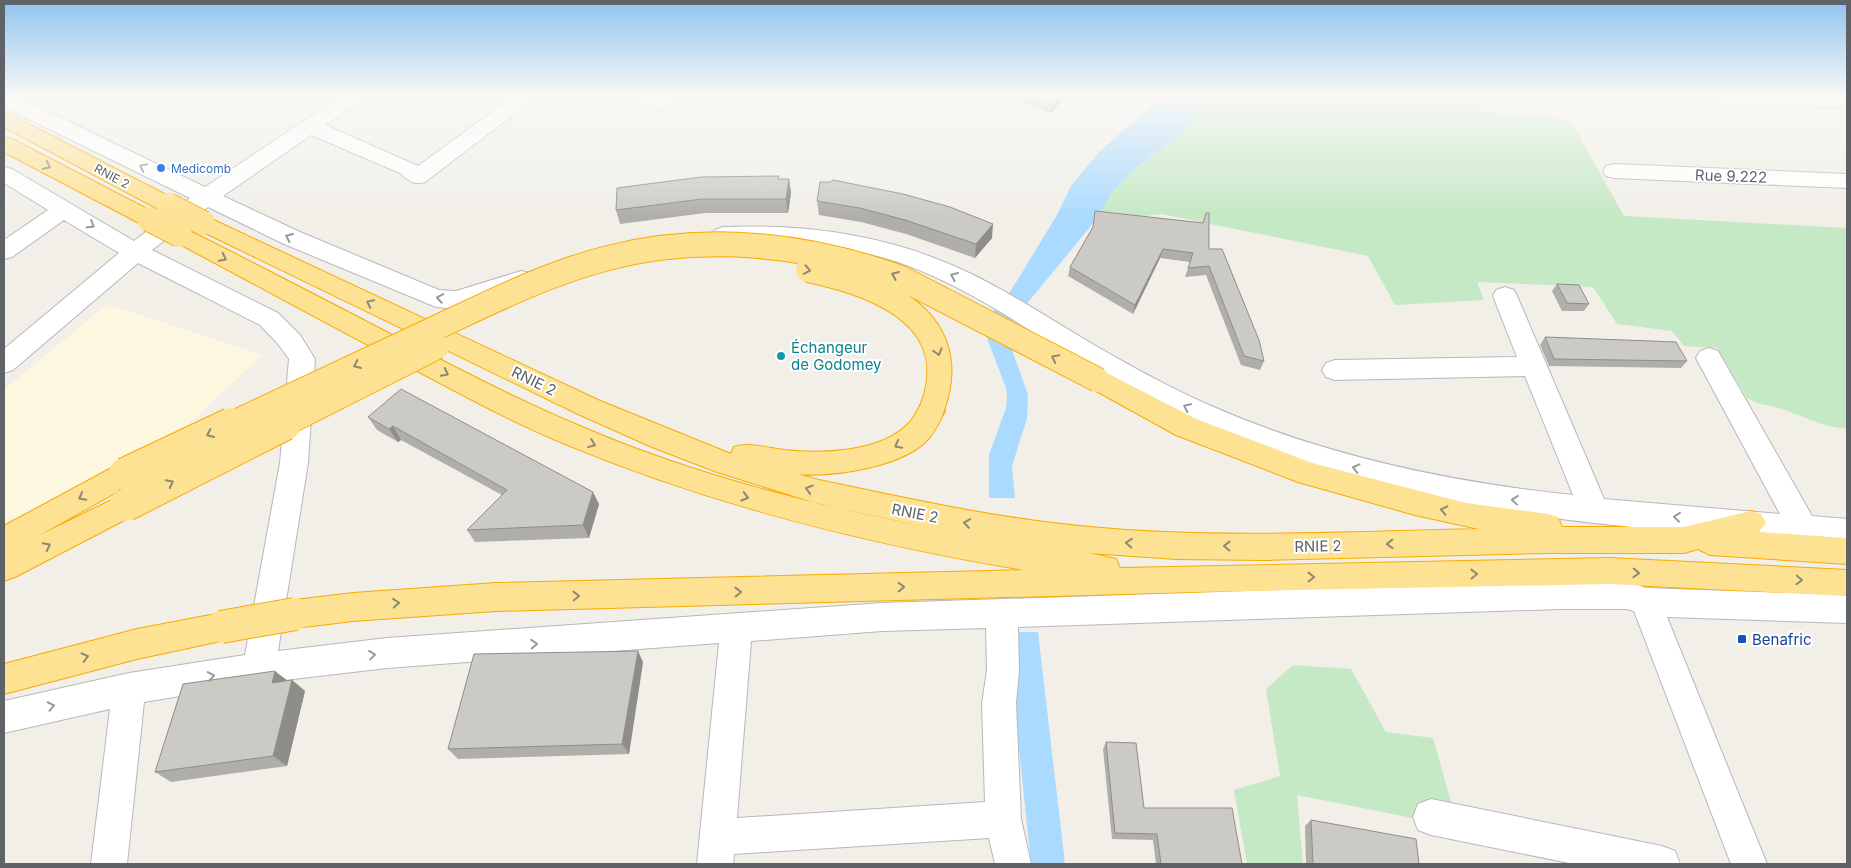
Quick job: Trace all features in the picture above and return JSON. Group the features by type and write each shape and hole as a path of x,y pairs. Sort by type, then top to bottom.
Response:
{"highway":[{"name":"RNIE 2","path":"34,136 168,205 588,407 662,440 727,464 819,492 959,522 1090,540 1177,546 1264,547 1537,540 1684,540"},
{"name":"RNIE 2","path":"4,144 149,219 197,218 507,406 561,431 630,459 722,491 817,517 908,537 1021,558 1196,578"},
{"path":"4,540 125,474 504,296 568,271 609,258 686,246 766,246 803,250 871,265 901,278 1186,427 1308,474 1356,488 1466,515 1528,524 1684,540 1847,552"},
{"path":"4,568 515,308 601,277 672,262 706,259 775,264 846,280 882,295 921,320 933,336 940,358 942,377 931,411 919,431 882,454 850,462 798,462 763,458 662,440"},
{"path":"1684,540 1751,523"},
{"path":"4,678 137,644 295,614 353,607 496,598 1196,578 1609,572 1847,583"}],"street":[{"path":"63,136 197,218 292,238 436,298 456,300 498,288 562,262 600,251 656,240 739,234 810,237 885,251 925,263 962,279 1009,304 1075,346 1143,385 1218,422 1276,444 1335,463 1400,480 1500,498 1847,531"},
{"path":"4,363 136,252 197,218 297,136"},
{"path":"331,136 408,168 417,177 475,136"},
{"name":"Rue 9.222","path":"1614,171 1847,181"},
{"path":"4,174 136,252 269,318 284,331 295,346 302,360 294,463 259,668"},
{"path":"4,251 64,209"},
{"path":"1505,296 1593,508"},
{"path":"1709,358 1803,527"},
{"path":"1335,370 1534,366"},
{"path":"4,717 129,689 259,668 387,653 578,640 736,626 882,617 1558,595 1627,596 1646,602 1847,609"},
{"path":"1646,602 1749,864"},
{"path":"1002,614 1003,670 999,703 1004,819 1012,864"},
{"path":"736,626 717,851 1004,819"},
{"path":"109,864 129,689"},
{"path":"1431,817 1662,864"}],"shaded area":[{"path":"107,304 262,355 176,436 4,523 4,390"}],"green space":[{"path":"1179,136 1579,136 1624,216 1847,228 1847,429 1824,425 1747,398 1717,348 1684,346 1672,331 1617,324 1593,287 1477,282 1484,300 1395,305 1368,256 1162,214 1094,222 1113,191 1133,170"},
{"path":"1293,665 1351,669 1386,732 1433,738 1458,827 1297,795 1303,864 1247,864 1234,790 1280,776 1266,689"}],"water":[{"path":"1118,136 1179,136 1133,170 1113,191 1094,222 1005,330 1028,395 1027,418 1012,466 1015,498 989,498 989,455 1006,408 1007,397 1006,388 988,341 984,322 1006,298 1057,215 1071,186 1098,153"},
{"path":"1007,632 1038,632 1065,864 1031,864"}],"building":[{"path":"779,176 778,179 789,179 786,199 702,199 616,210 617,188 701,177"},
{"path":"833,180 903,194 950,207 993,224 976,244 905,220 860,208 817,201 820,182 830,182"},
{"path":"1095,211 1203,223 1206,213 1209,213 1209,249 1222,249 1259,340 1264,361 1244,356 1209,266 1188,268 1193,253 1163,249 1135,305 1070,267 1093,227"},
{"path":"1557,284 1579,285 1589,304 1567,303"},
{"path":"1545,337 1676,342 1687,361 1554,359"},
{"path":"401,389 593,492 583,525 467,530 507,490 393,426 389,429 368,417"},
{"path":"638,651 622,744 448,749 474,654"},
{"path":"275,671 272,683 292,680 273,756 155,772 183,684"},
{"path":"1106,742 1136,743 1144,808 1232,808 1242,864 1161,864 1157,834 1115,833"},
{"path":"1311,820 1416,839 1419,864 1313,864"}],"place":[{"name":"Medicomb","path":"161,168"},
{"name":"Échangeur de Godomey","path":"781,356"},
{"name":"Benafric","path":"1742,639"}]}
